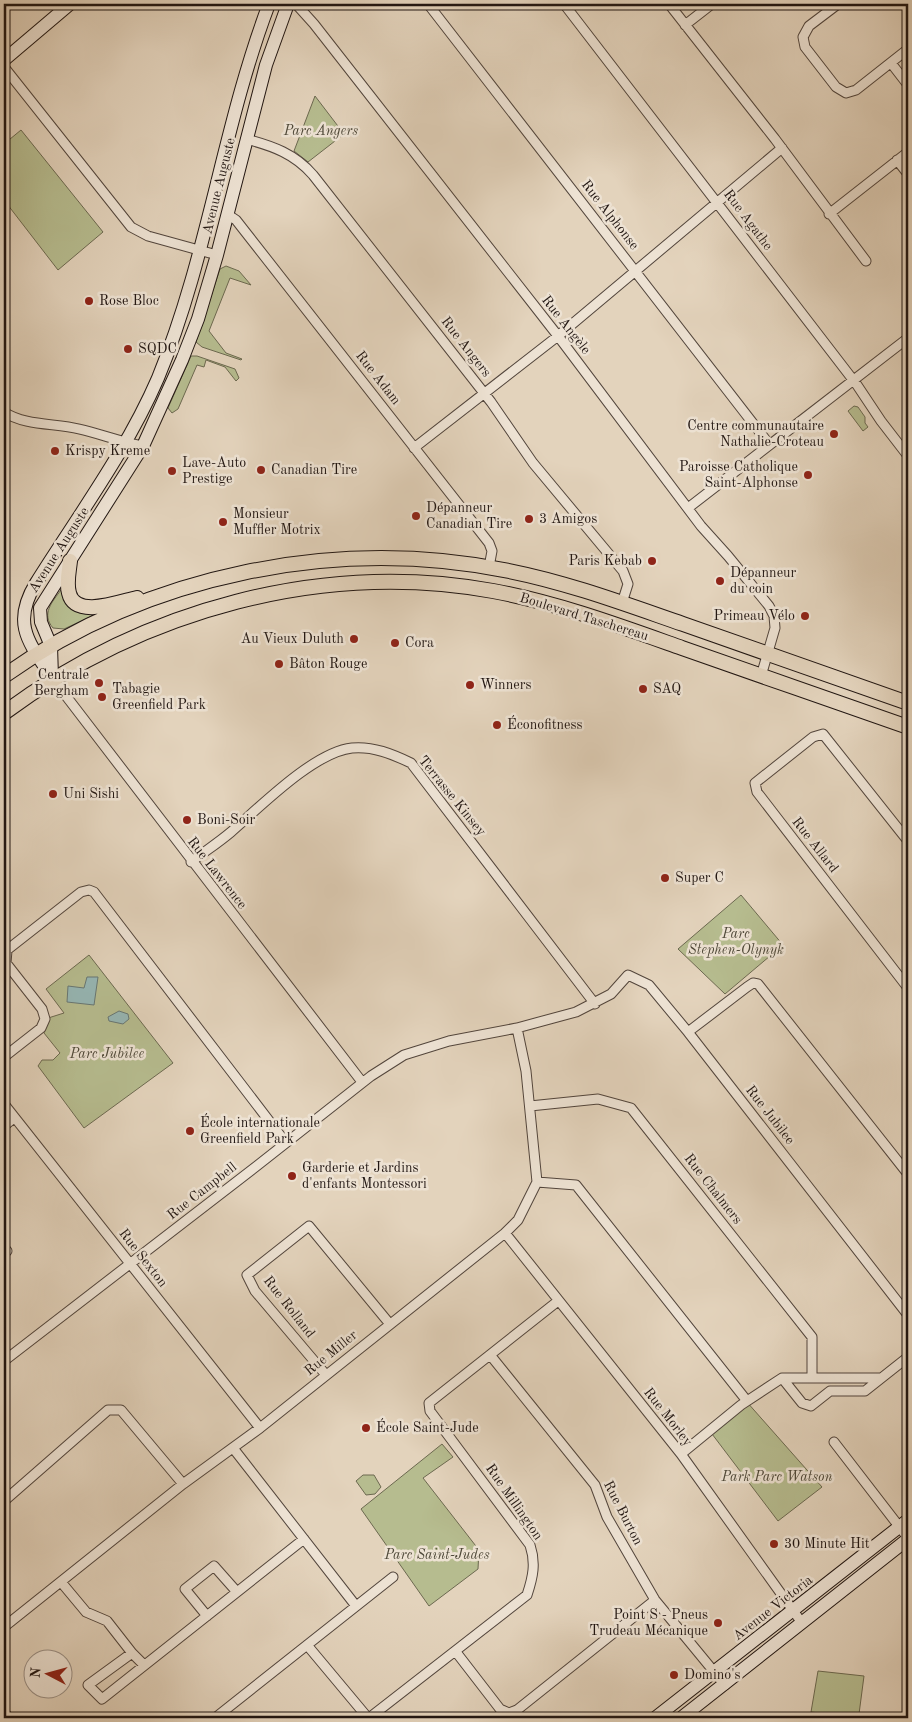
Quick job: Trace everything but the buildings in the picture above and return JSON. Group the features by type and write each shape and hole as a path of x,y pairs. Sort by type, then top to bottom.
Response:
{"main road":[{"path":"4,60 70,4"},
{"name":"Avenue Auguste","path":"53,679 36,654 24,624 23,612 26,600 124,442 158,378 200,250 243,83 269,4"},
{"name":"Avenue Auguste","path":"53,679 51,646 41,622 40,608 143,446 188,346 217,255 266,66 288,4"},
{"name":"Boulevard Taschereau","path":"4,676 36,654 132,607 203,582 285,565 351,559 420,560 489,567 554,581 908,703"},
{"path":"70,561 69,594 75,603 86,607 95,607 203,582"},
{"name":"Boulevard Taschereau","path":"4,713 53,679 88,660 153,630 236,601 320,585 384,580 456,585 541,601 908,727"},
{"name":"Avenue Victoria","path":"656,1718 904,1524"},
{"path":"683,1717 908,1539"}],"street":[{"name":"Rue Angèle","path":"296,4 314,24 558,336 688,508 772,611 775,628 761,676"},
{"name":"Rue Alphonse","path":"428,4 769,444"},
{"name":"Rue Agathe","path":"564,4 853,380 908,456"},
{"path":"669,4 782,148 829,214 866,261"},
{"path":"685,25 712,4"},
{"path":"838,4 808,26 803,37 804,47 836,87 846,92 856,90 908,49"},
{"path":"890,63 908,85"},
{"path":"4,67 129,225 148,236 217,255"},
{"name":"Rue Angers","path":"246,139 281,150 309,170 484,393 533,463 624,574 628,584 622,603"},
{"path":"414,448 558,336 782,148"},
{"path":"829,214 908,152"},
{"path":"897,160 908,174"},
{"name":"Rue Adam","path":"228,214 236,220 490,545 492,551 489,567"},
{"path":"688,508 908,338"},
{"path":"4,412 16,418 79,428 143,446"},
{"name":"Rue Lawrence","path":"53,679 191,862 362,1082"},
{"name":"Rue Allard","path":"908,840 828,737 822,734 816,736 758,778 755,789 908,988"},
{"name":"Terrasse Kinsey","path":"191,862 230,832 264,801 328,755 352,748 385,751 411,763 595,1004"},
{"path":"4,1057 41,1028 45,1019 42,1009 6,963 8,950 81,892 89,890 94,892 132,939 286,1143"},
{"name":"Rue Jubilee","path":"595,1004 611,994 628,975 649,985 688,1032 908,1316"},
{"path":"688,1032 747,987 753,983 758,984 908,1174"},
{"name":"Rue Campbell","path":"4,1361 362,1082 404,1055 449,1041 517,1028 576,1012 595,1004"},
{"path":"517,1028 530,1106 537,1182 576,1185 747,1401"},
{"name":"Rue Chalmers","path":"530,1106 598,1099 631,1108 812,1337 812,1377"},
{"name":"Rue Sexton","path":"4,1104 260,1428"},
{"path":"4,1126 14,1118"},
{"name":"Rue Miller","path":"4,1627 183,1484 260,1428 389,1323 505,1233 518,1220 537,1182"},
{"name":"Rue Rolland","path":"326,1375 256,1291 247,1276 258,1266 309,1226 389,1323"},
{"name":"Rue Morley","path":"505,1233 681,1454 802,1623"},
{"name":"Rue Millington","path":"369,1718 527,1595 533,1578 535,1559 530,1545 430,1410 429,1403 491,1356 558,1301"},
{"name":"Rue Burton","path":"491,1356 595,1485 607,1517 656,1600 725,1685"},
{"path":"782,1378 806,1406 810,1406 830,1391 866,1391 908,1357"},
{"path":"681,1454 747,1401 782,1378 881,1378"},
{"path":"4,1501 108,1410 121,1410 183,1484"},
{"path":"834,1442 904,1524 908,1539"},
{"path":"233,1448 356,1606"},
{"path":"132,1653 88,1685 102,1699 304,1539"},
{"path":"207,1616 185,1589 214,1566 237,1592"},
{"path":"215,1718 393,1577"},
{"path":"61,1582 86,1612 107,1621 144,1666"},
{"path":"456,1652 500,1709 509,1714 517,1710 656,1600"},
{"path":"307,1645 369,1718"},
{"path":"4,1712 9,1718"},
{"path":"852,1718 868,1718"}],"green space":[{"name":"Parc Angers","path":"315,96 344,134 308,162 294,151"},
{"path":"21,130 103,232 58,270 4,200 4,144"},
{"path":"226,266 239,271 251,285 230,278 209,331 226,353 241,360 202,347 196,342 220,269"},
{"path":"191,356 197,356 235,369 239,378 236,381 225,367 206,360 204,367 197,365 178,409 172,413 168,408"},
{"path":"854,406 858,407 865,417 865,423 868,427 863,431 848,411"},
{"path":"61,590 98,613 64,629 53,628 48,618 49,608"},
{"name":"Parc Stephen-Olynyk","path":"741,895 783,945 725,994 678,949"},
{"name":"Parc Jubilee","path":"89,955 173,1063 84,1128 38,1066 42,1060 53,1060 60,1053 44,1033 45,1019 64,1013 46,989"},
{"name":"Park Parc Watson","path":"746,1401 822,1487 778,1521 709,1430"},
{"name":"Parc Saint-Judes","path":"442,1444 453,1457 423,1478 479,1550 478,1569 429,1606 361,1509"},
{"path":"363,1475 374,1475 381,1487 375,1494 366,1495 356,1481"},
{"path":"818,1671 864,1676 859,1714 849,1718 826,1718 827,1714 811,1712"}],"water":[{"path":"87,977 98,977 94,1005 67,1002 68,986 84,988"},
{"path":"119,1011 128,1014 129,1019 123,1024 109,1021 108,1017"}],"place":[{"name":"Rose Bloc","path":"89,301"},
{"name":"SQDC","path":"128,349"},
{"name":"Centre communautaire Nathalie-Croteau","path":"834,434"},
{"name":"Krispy Kreme","path":"55,451"},
{"name":"Canadian Tire","path":"261,470"},
{"name":"Lave-Auto Prestige","path":"172,471"},
{"name":"Paroisse Catholique Saint-Alphonse","path":"808,475"},
{"name":"Dépanneur Canadian Tire","path":"416,516"},
{"name":"3 Amigos","path":"529,519"},
{"name":"Monsieur Muffler Motrix","path":"223,522"},
{"name":"Paris Kebab","path":"652,561"},
{"name":"Dépanneur du coin","path":"720,581"},
{"name":"Primeau Vélo","path":"805,616"},
{"name":"Au Vieux Duluth","path":"354,639"},
{"name":"Cora","path":"395,643"},
{"name":"Bâton Rouge","path":"279,664"},
{"name":"Centrale Bergham","path":"99,683"},
{"name":"Winners","path":"470,685"},
{"name":"SAQ","path":"643,689"},
{"name":"Tabagie Greenfield Park","path":"102,697"},
{"name":"Éconofitness","path":"497,725"},
{"name":"Uni Sishi","path":"53,794"},
{"name":"Boni-Soir","path":"187,820"},
{"name":"Super C","path":"665,878"},
{"name":"École internationale Greenfield Park","path":"190,1131"},
{"name":"Garderie et Jardins d'enfants Montessori","path":"292,1176"},
{"name":"École Saint-Jude","path":"366,1428"},
{"name":"30 Minute Hit","path":"774,1544"},
{"name":"Point S - Pneus Trudeau Mécanique","path":"718,1623"},
{"name":"Domino's","path":"674,1675"}]}
